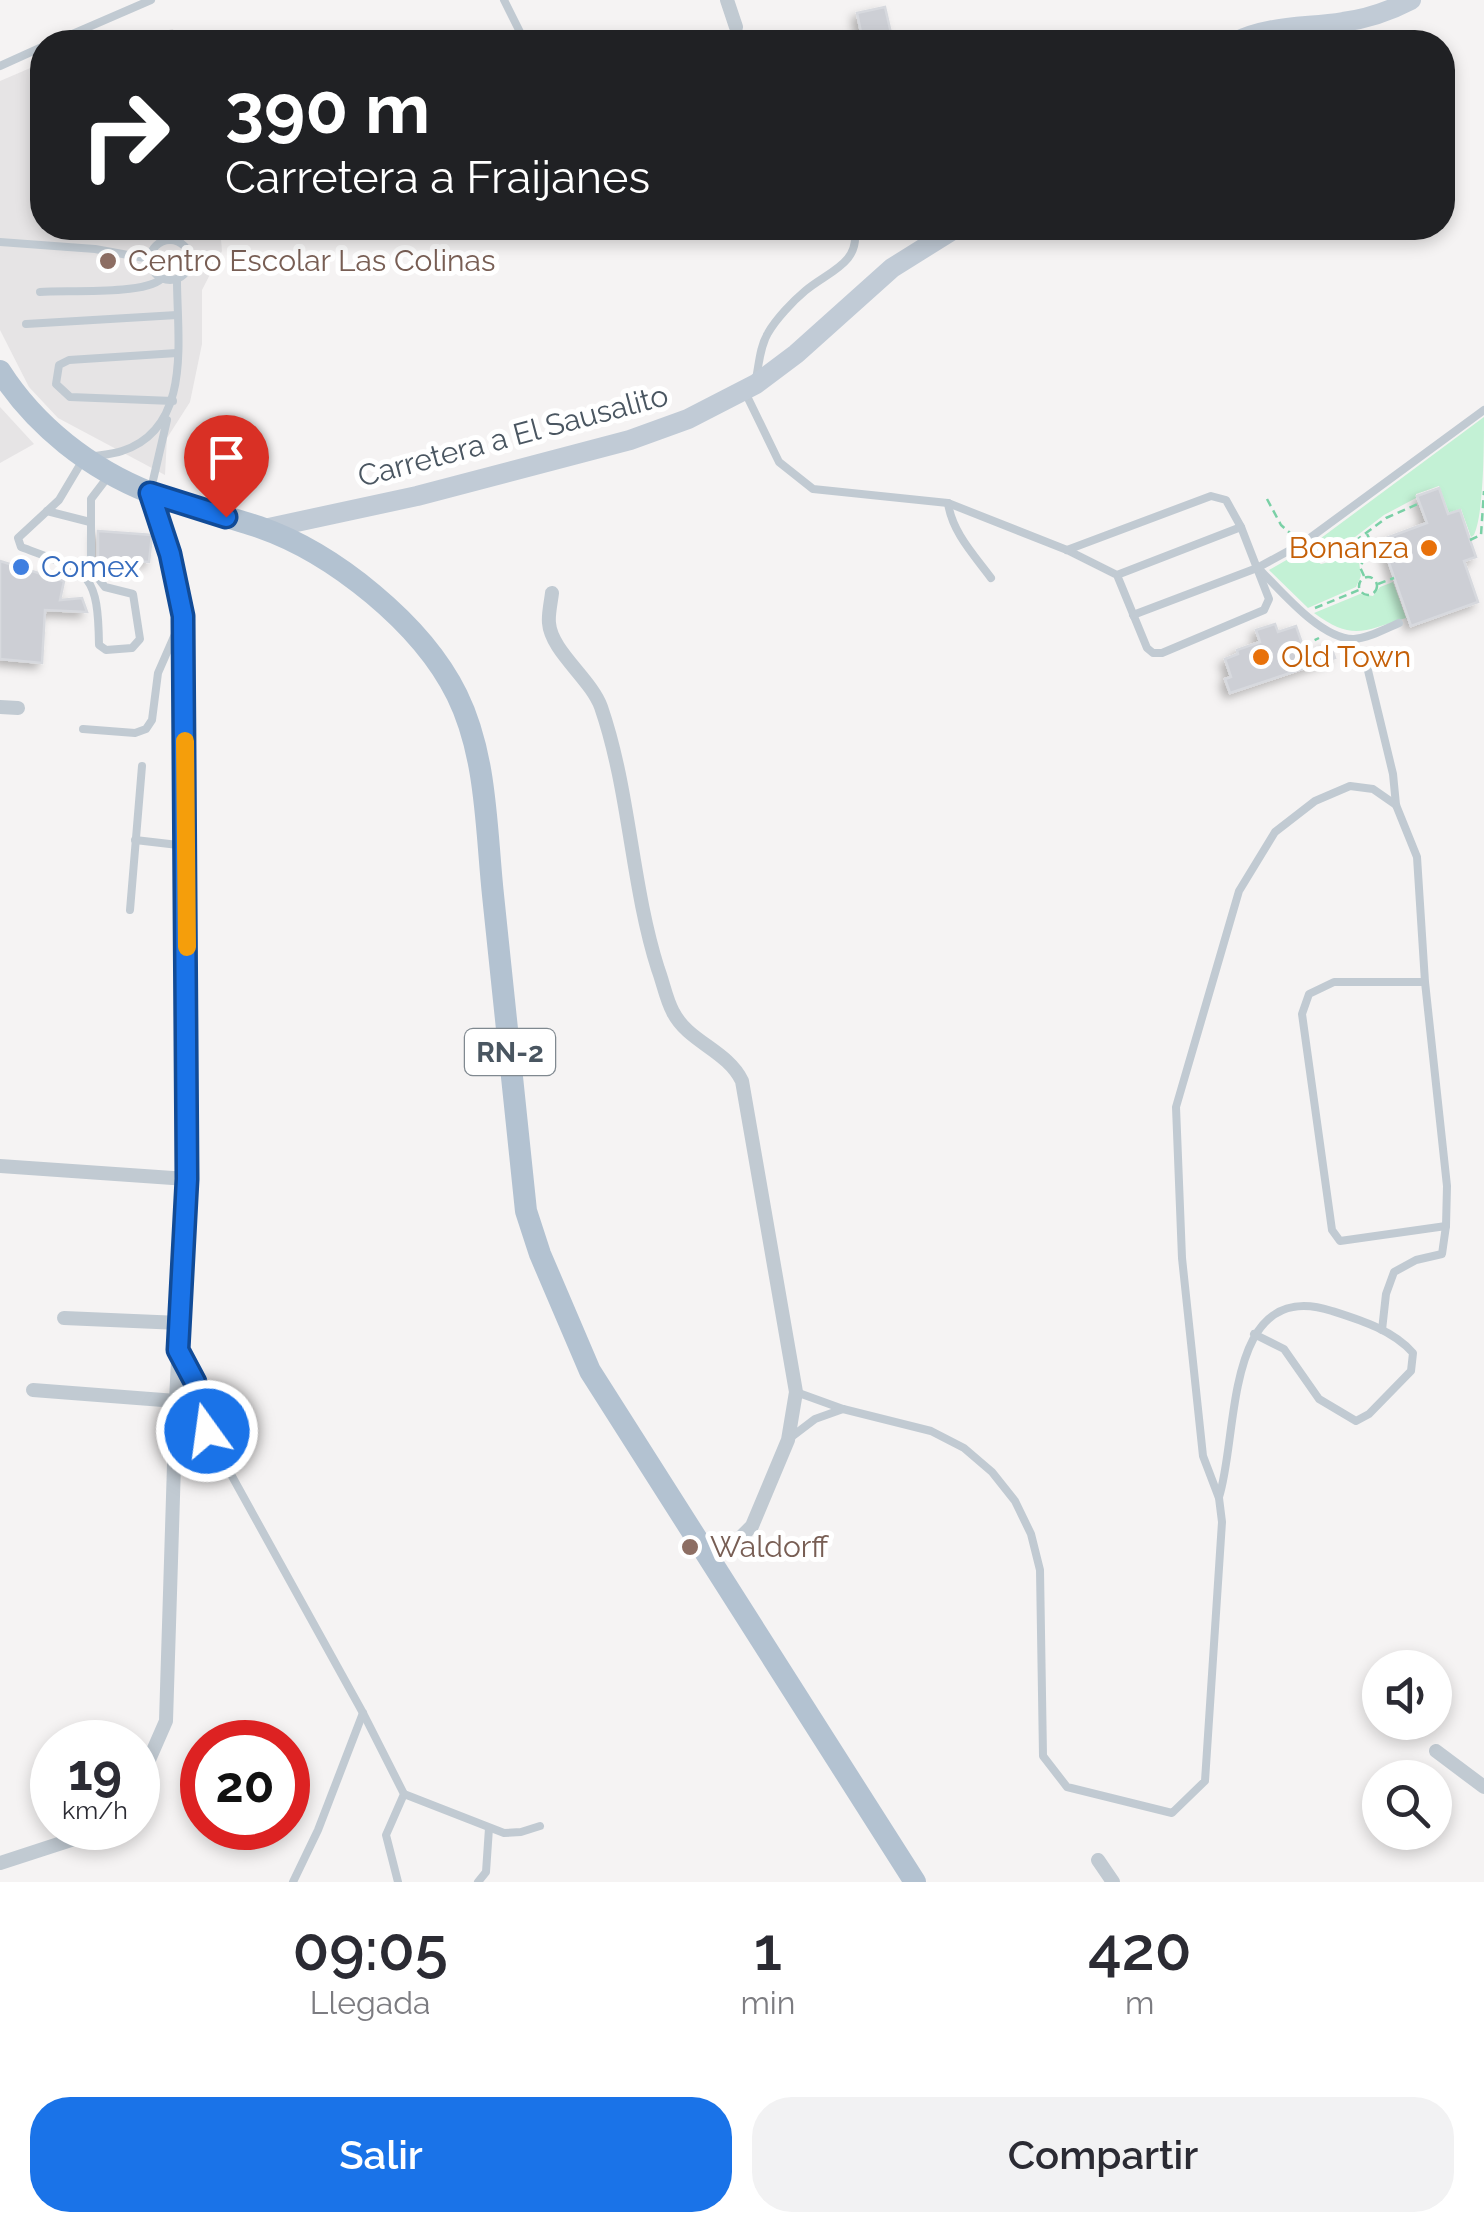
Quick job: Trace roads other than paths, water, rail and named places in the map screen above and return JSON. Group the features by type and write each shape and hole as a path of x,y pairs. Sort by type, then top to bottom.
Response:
{"main road":[{"name":"RN-2","path":"3,383 48,429 84,458 112,474 150,493 264,529 331,565 405,622 438,663 458,696 483,787 526,1212 540,1254 590,1371 914,1882"}],"street":[{"path":"728,0 738,30"},
{"path":"1266,30 1345,22 1411,0"},
{"name":"Carretera a El Sausalito","path":"264,529 418,496 630,440 688,419 750,387 796,354 892,268 937,240"},
{"path":"150,493 170,554 183,616 187,846 187,1179 166,1721 160,1735"},
{"path":"552,593 549,625 556,642 600,705 626,812 650,942 673,1014 693,1035 734,1065 742,1081 796,1392 788,1440 752,1526 738,1539 706,1553"},
{"path":"0,707 18,708"},
{"path":"0,1166 187,1179"},
{"path":"64,1318 180,1323"},
{"path":"34,1390 176,1401"},
{"path":"1436,1750 1484,1788"},
{"path":"0,1863 40,1850"},
{"path":"1098,1860 1113,1882"}],"lane":[{"path":"82,30 152,0"},
{"path":"504,0 519,30"},
{"path":"0,66 30,53"},
{"path":"172,240 186,247 191,262 184,276 177,280 161,279 154,274 150,259 152,251 172,240"},
{"path":"857,240 846,262 804,292 768,332 760,352 750,387 779,462 813,489 948,503 1067,550 1117,575 1147,648 1153,653 1264,610 1270,599 1226,500 1211,496 1067,550"},
{"path":"0,242 95,249 150,259"},
{"path":"40,292 138,288 161,279"},
{"path":"150,493 173,401 177,280"},
{"path":"26,324 177,315"},
{"path":"173,401 70,397 56,384 56,374 58,366 70,360 177,353"},
{"path":"1133,615 1258,568 1302,543 1484,410"},
{"path":"112,474 91,496 93,575 105,587 130,592 135,599 140,639 132,648 106,650 99,645 98,602 89,580 82,573 18,544 18,538 59,500 84,458 123,451 146,438 168,415"},
{"path":"948,503 949,514 962,539 991,578"},
{"path":"47,512 90,522"},
{"path":"1117,575 1241,527"},
{"path":"1258,568 1327,630 1356,639 1399,624"},
{"path":"82,729 146,729 152,720 158,674 183,616"},
{"path":"1365,658 1393,774 1396,805 1417,858 1425,982 1447,1186 1442,1254 1416,1260 1394,1272 1386,1294 1382,1330"},
{"path":"130,910 142,766"},
{"path":"796,1392 843,1409 932,1431 964,1448 992,1472 1014,1501 1031,1534 1040,1570 1043,1756 1067,1787 1172,1813 1205,1782 1222,1522 1201,1439 1182,1258 1176,1107 1239,891 1275,832 1314,801 1350,786 1373,789 1396,805"},
{"path":"134,840 187,846"},
{"path":"1425,982 1334,982 1309,994 1302,1014 1332,1230 1340,1240 1446,1226"},
{"path":"1219,1498 1225,1480 1233,1404 1254,1334 1268,1318 1284,1308 1310,1304 1382,1330 1402,1340 1413,1352 1411,1371 1369,1414 1356,1421 1319,1399 1284,1349 1254,1334"},
{"path":"178,1350 195,1382 198,1411 207,1431 363,1712 404,1794 504,1833 540,1826"},
{"path":"788,1440 814,1419 843,1409"},
{"path":"293,1882 318,1830 363,1712"},
{"path":"398,1882 386,1836 404,1794"},
{"path":"478,1882 486,1872 490,1828"}],"place":[{"name":"Centro Escolar Las Colinas","path":"108,261"},
{"name":"Bonanza","path":"1429,548"},
{"name":"Comex","path":"21,567"},
{"name":"Old Town","path":"1261,657"},
{"name":"Waldorff","path":"690,1547"}]}
